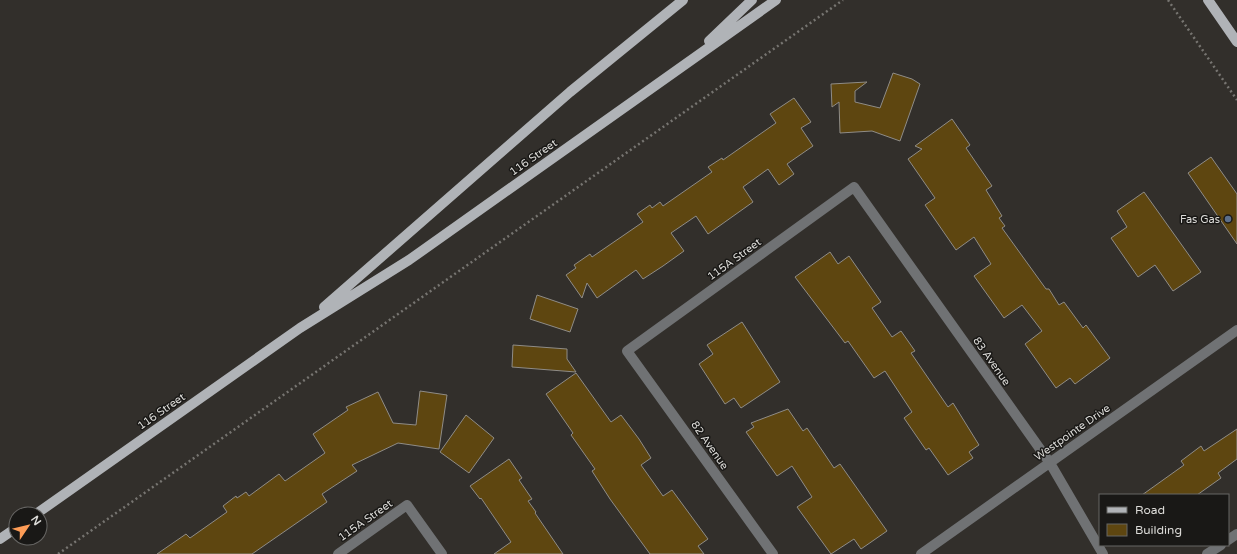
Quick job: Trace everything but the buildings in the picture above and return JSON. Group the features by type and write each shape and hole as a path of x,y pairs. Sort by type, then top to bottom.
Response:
{"main road":[{"name":"116 Street","path":"300,328 570,92 683,0"},
{"path":"686,63 752,0"},
{"name":"116 Street","path":"47,506 300,328 409,260 776,0"},
{"path":"1208,0 1237,42"}],"street":[{"name":"115A Street","path":"628,350 854,187"},
{"name":"83 Avenue","path":"854,187 1050,463 1103,554"},
{"name":"Westpointe Drive","path":"921,554 1237,330"},
{"name":"82 Avenue","path":"628,350 773,554"},
{"name":"115A Street","path":"338,554 407,505 442,554"},
{"path":"1207,554 1219,546"}],"path":[{"path":"58,554 843,0"},
{"path":"1168,0 1237,100"}],"place":[{"name":"Fas Gas","path":"1228,219"}]}
